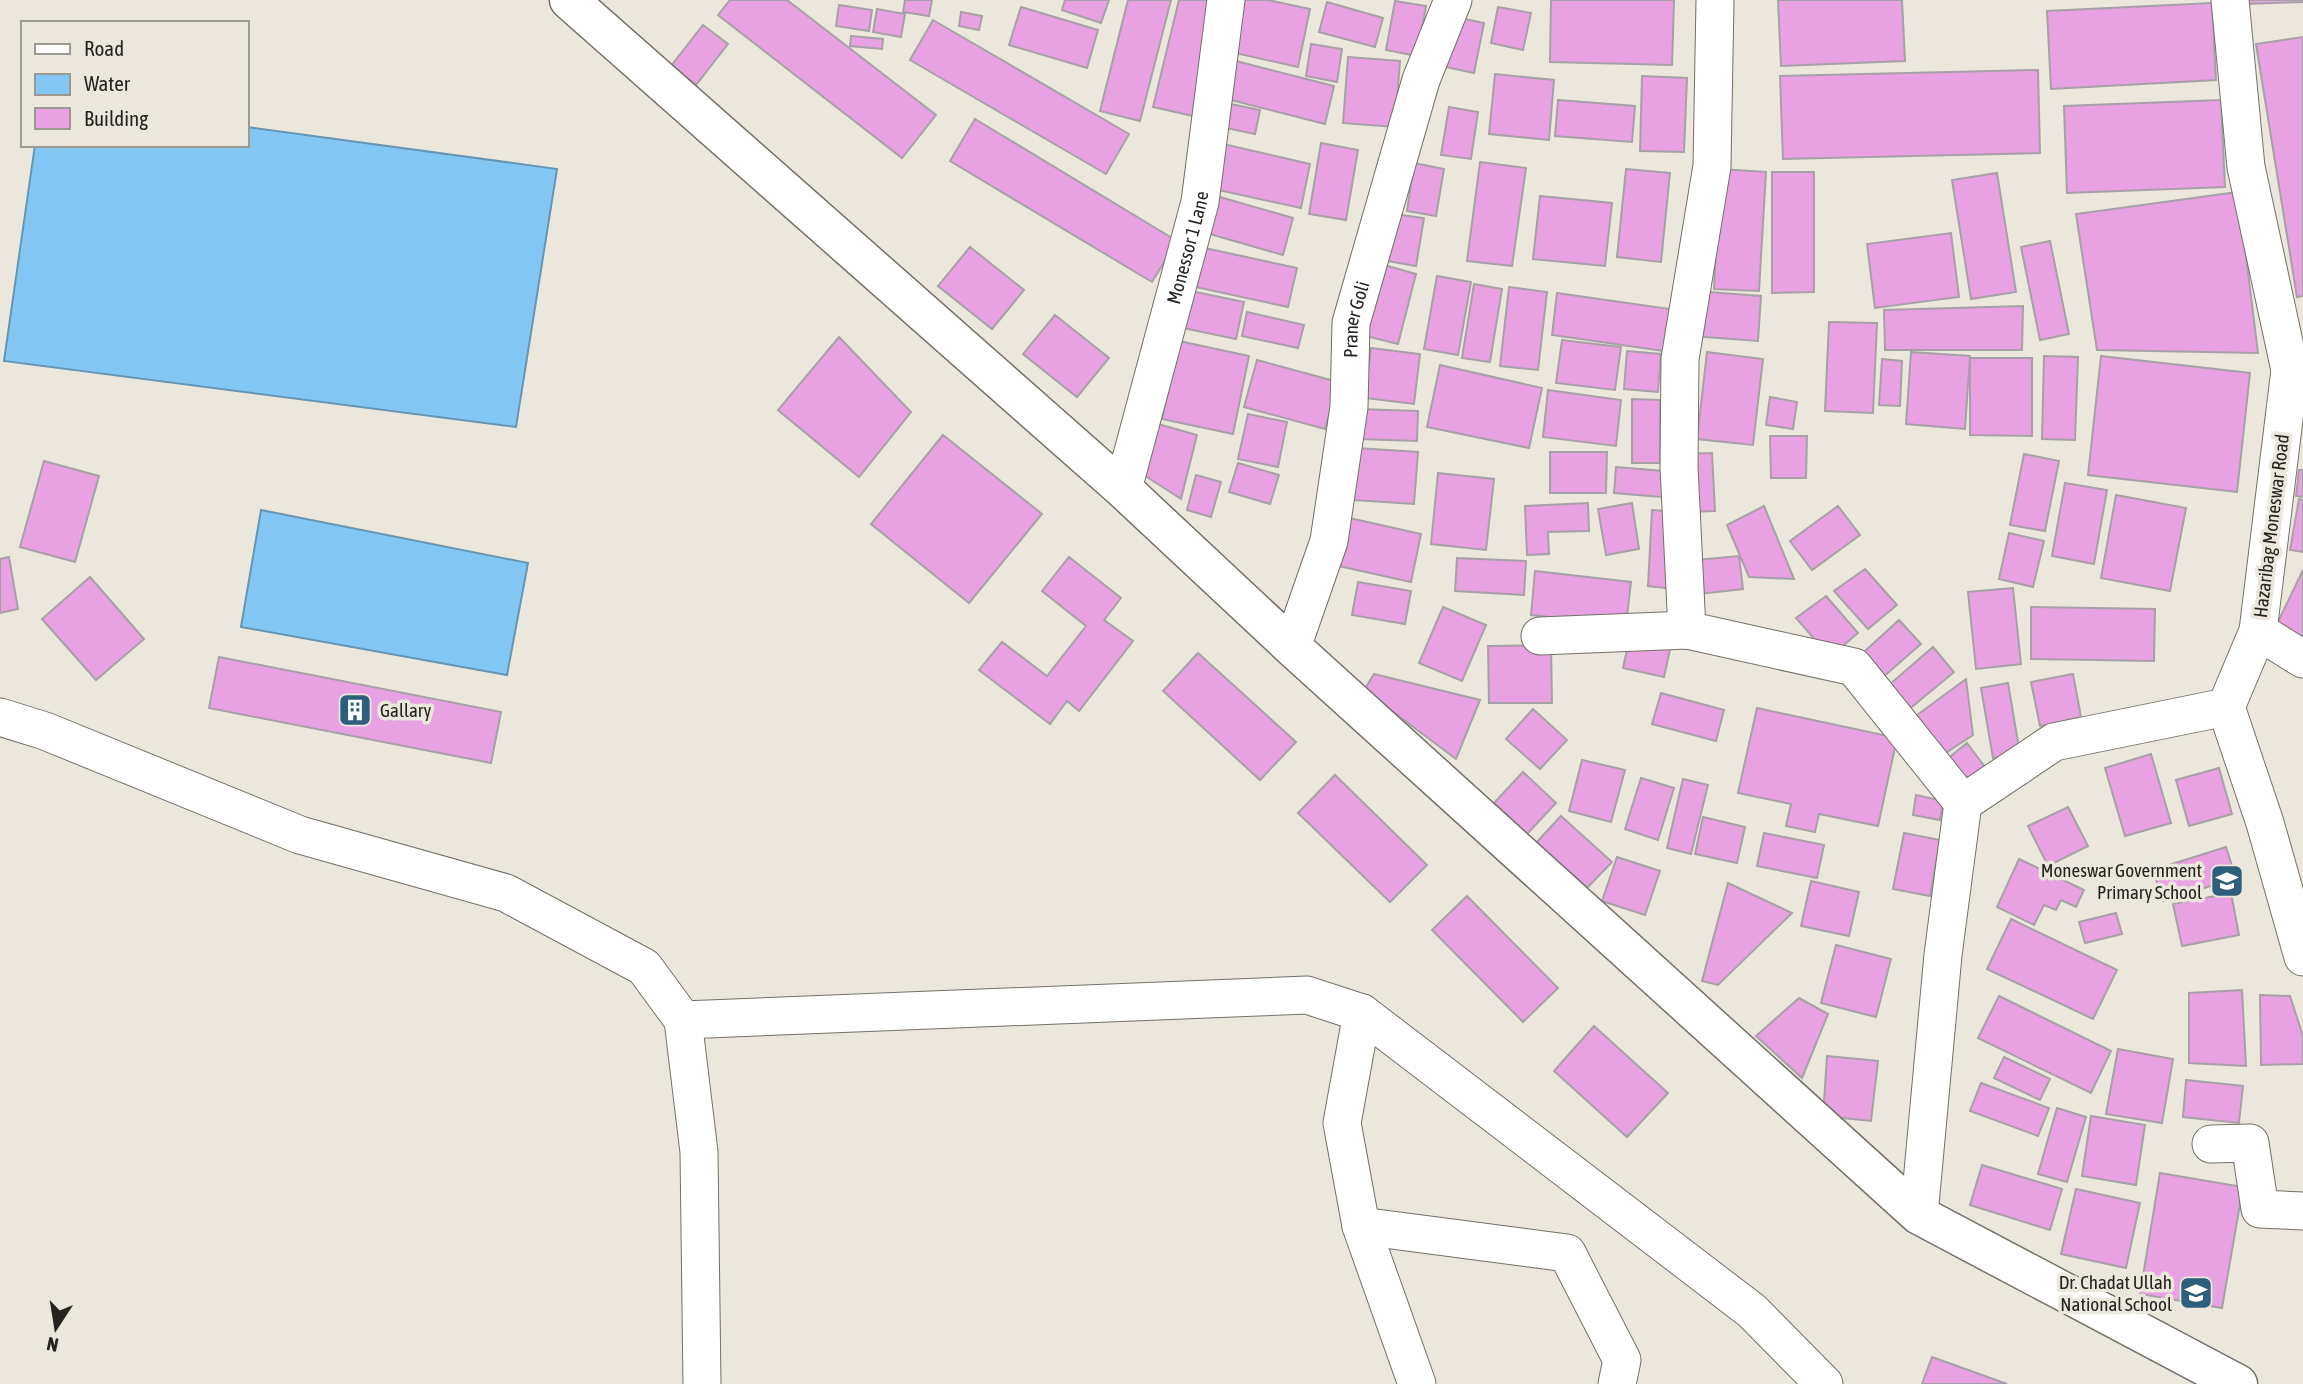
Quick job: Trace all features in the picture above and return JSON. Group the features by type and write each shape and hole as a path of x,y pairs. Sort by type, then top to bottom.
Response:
{"street":[{"path":"569,0 1123,489 1292,647 1919,1215 2238,1384"},
{"name":"Monessor 1 Lane","path":"1123,489 1200,202 1226,0"},
{"name":"Praner Goli","path":"1292,647 1329,541 1349,407 1351,323 1421,80 1453,0"},
{"path":"1687,631 1679,467 1680,359 1712,166 1716,0"},
{"name":"Hazaribag Moneswar Road","path":"2226,707 2258,631 2290,370 2246,167 2230,0"},
{"path":"1540,636 1687,631 1854,667 1963,803 1943,955 1919,1215"},
{"path":"2258,631 2303,659"},
{"path":"1963,803 2054,742 2226,707 2265,823 2303,957"},
{"path":"0,717 45,731 300,835 506,893 644,967 682,1020 699,1152 702,1384"},
{"path":"682,1020 1307,995 1362,1013 1752,1311 1824,1384"},
{"path":"1362,1013 1342,1122 1362,1226 1416,1384"},
{"path":"2211,1144 2250,1143 2260,1209 2303,1211"},
{"path":"1362,1226 1567,1253 1622,1360 1618,1384"}],"water":[{"path":"248,127 557,169 516,427 4,361 35,147 248,147"},
{"path":"261,510 528,563 507,675 241,627"}],"building":[{"path":"730,0 787,0 936,115 902,158 718,15"},
{"path":"905,0 932,0 929,16 903,12"},
{"path":"1065,0 1109,0 1101,23 1062,10"},
{"path":"1128,0 1171,0 1140,121 1100,111"},
{"path":"1179,0 1221,0 1193,116 1153,107"},
{"path":"1242,0 1268,0 1310,9 1298,67 1231,52"},
{"path":"1551,0 1674,0 1672,65 1550,62"},
{"path":"1778,0 1902,0 1905,61 1781,66"},
{"path":"2245,0 2303,0 2303,2 2245,4"},
{"path":"1395,1 1426,6 1417,56 1386,50"},
{"path":"1327,2 1383,18 1375,47 1319,32"},
{"path":"2212,3 2216,80 2051,89 2047,11"},
{"path":"839,5 872,10 869,31 836,26"},
{"path":"1021,7 1098,30 1087,68 1009,45"},
{"path":"1498,7 1531,13 1523,50 1491,43"},
{"path":"877,9 905,14 901,37 873,32"},
{"path":"961,12 982,16 979,30 959,26"},
{"path":"1451,16 1484,23 1474,73 1441,66"},
{"path":"933,20 1129,134 1106,174 910,60"},
{"path":"703,25 728,44 696,85 671,66"},
{"path":"851,36 883,39 882,49 850,46"},
{"path":"2303,37 2303,296 2297,297 2256,44"},
{"path":"1311,44 1342,49 1337,82 1306,76"},
{"path":"1348,57 1400,61 1395,127 1343,123"},
{"path":"1236,61 1334,86 1325,124 1227,99"},
{"path":"2038,70 2040,153 1783,159 1780,76"},
{"path":"1495,74 1554,80 1549,140 1489,134"},
{"path":"1642,76 1687,78 1684,152 1640,151"},
{"path":"1558,100 1635,106 1632,142 1555,136"},
{"path":"2221,100 2225,187 2067,193 2064,106"},
{"path":"1231,104 1260,110 1255,134 1226,128"},
{"path":"1449,107 1478,112 1471,159 1441,155"},
{"path":"975,119 1177,241 1152,282 950,161"},
{"path":"1219,143 1310,164 1301,208 1209,188"},
{"path":"1321,143 1358,150 1346,220 1309,214"},
{"path":"1480,162 1526,168 1512,266 1467,261"},
{"path":"1414,163 1444,169 1436,216 1407,211"},
{"path":"1626,169 1670,173 1661,262 1617,257"},
{"path":"1720,169 1766,172 1759,291 1714,289"},
{"path":"1772,172 1814,172 1814,292 1772,293"},
{"path":"1997,173 2016,292 1971,299 1952,180"},
{"path":"2238,192 2258,353 2097,350 2076,214"},
{"path":"1213,195 1293,218 1283,255 1203,232"},
{"path":"1540,196 1612,203 1605,266 1533,259"},
{"path":"1394,214 1424,218 1416,266 1387,261"},
{"path":"1951,233 1959,297 1875,308 1867,244"},
{"path":"2050,241 2069,334 2040,340 2021,247"},
{"path":"970,247 1024,290 992,329 938,286"},
{"path":"1200,247 1297,268 1288,307 1191,286"},
{"path":"1377,263 1416,274 1398,344 1358,334"},
{"path":"1437,276 1471,282 1458,355 1424,349"},
{"path":"1474,284 1502,289 1490,362 1462,358"},
{"path":"1509,287 1547,292 1538,370 1500,366"},
{"path":"1191,291 1244,302 1236,339 1183,328"},
{"path":"1695,291 1761,296 1758,341 1692,336"},
{"path":"1557,293 1670,309 1664,351 1552,335"},
{"path":"2023,306 2022,350 1885,350 1884,310"},
{"path":"1247,312 1304,325 1298,348 1242,336"},
{"path":"1055,315 1109,358 1077,397 1023,354"},
{"path":"1829,322 1877,323 1873,413 1825,411"},
{"path":"839,337 911,412 859,477 778,410"},
{"path":"1562,340 1621,347 1615,390 1556,383"},
{"path":"1179,341 1249,356 1233,434 1162,419"},
{"path":"1371,348 1420,354 1414,404 1365,398"},
{"path":"1627,351 1661,354 1658,392 1624,389"},
{"path":"1707,352 1763,359 1753,445 1697,439"},
{"path":"1911,352 1970,356 1965,429 1906,424"},
{"path":"2044,356 2078,357 2075,440 2042,439"},
{"path":"2101,356 2250,373 2237,492 2088,475"},
{"path":"1970,358 2032,358 2032,436 1970,435"},
{"path":"1882,359 1902,361 1900,406 1879,405"},
{"path":"1257,360 1338,382 1325,429 1244,407"},
{"path":"1440,365 1542,388 1529,448 1427,427"},
{"path":"1548,390 1621,400 1616,446 1543,437"},
{"path":"1770,397 1797,402 1793,429 1766,425"},
{"path":"1632,399 1660,400 1660,463 1632,463"},
{"path":"1358,409 1418,411 1417,441 1358,439"},
{"path":"1248,414 1287,422 1278,467 1238,459"},
{"path":"1158,424 1197,435 1181,499 1141,473"},
{"path":"943,435 1042,514 969,603 871,524"},
{"path":"1770,436 1807,436 1806,478 1771,478"},
{"path":"1357,448 1418,452 1414,504 1354,500"},
{"path":"1550,452 1607,452 1606,493 1550,493"},
{"path":"1712,453 1715,511 1686,512 1683,454"},
{"path":"2024,454 2059,461 2045,531 2010,525"},
{"path":"44,461 99,476 75,562 20,547"},
{"path":"1238,463 1279,475 1270,504 1229,492"},
{"path":"1616,467 1676,472 1673,498 1614,493"},
{"path":"2299,470 2303,470 2303,497 2296,496"},
{"path":"1438,473 1494,479 1486,550 1431,544"},
{"path":"1196,475 1221,482 1211,517 1187,510"},
{"path":"2065,483 2107,490 2094,564 2052,556"},
{"path":"2116,495 2186,508 2170,591 2101,578"},
{"path":"2299,499 2303,500 2303,552 2290,550"},
{"path":"1588,503 1589,531 1548,532 1549,554 1527,555 1525,506"},
{"path":"1632,503 1639,549 1606,555 1598,509"},
{"path":"1764,506 1794,579 1749,577 1727,525"},
{"path":"1838,506 1860,535 1812,570 1790,541"},
{"path":"1652,510 1677,512 1673,589 1648,586"},
{"path":"1345,517 1421,534 1411,582 1334,565"},
{"path":"2009,533 2044,541 2033,587 1999,579"},
{"path":"1739,556 1743,589 1690,595 1686,561"},
{"path":"9,557 18,609 0,613 0,559"},
{"path":"1069,557 1121,598 1104,620 1133,641 1079,711 1067,701 1050,724 979,670 1002,642 1047,676 1086,626 1042,591"},
{"path":"1457,558 1526,561 1524,595 1455,591"},
{"path":"1865,569 1897,605 1868,629 1834,591"},
{"path":"2303,570 2303,638 2276,626"},
{"path":"1535,571 1631,582 1626,625 1531,615"},
{"path":"90,577 144,639 96,680 42,619"},
{"path":"1358,582 1411,591 1405,624 1352,615"},
{"path":"2013,588 2021,664 1976,669 1968,592"},
{"path":"1826,596 1858,633 1830,657 1796,618"},
{"path":"1443,607 1486,625 1462,681 1419,663"},
{"path":"2031,607 2155,609 2154,661 2031,659"},
{"path":"1899,620 1921,644 1875,684 1854,661"},
{"path":"1630,636 1671,645 1664,677 1623,668"},
{"path":"1551,645 1552,703 1489,703 1488,646"},
{"path":"1933,647 1954,672 1902,715 1882,691"},
{"path":"1198,653 1296,742 1260,780 1163,691"},
{"name":"Gallary","path":"219,657 501,712 491,763 209,708"},
{"path":"1374,674 1480,700 1456,759 1364,690"},
{"path":"2073,674 2081,717 2040,726 2031,682"},
{"path":"1966,679 1973,735 1935,760 1909,721"},
{"path":"2008,683 2020,754 1993,758 1981,688"},
{"path":"1661,693 1724,710 1716,741 1652,724"},
{"path":"1757,708 1897,738 1878,826 1819,814 1815,832 1786,826 1791,804 1738,793"},
{"path":"1533,709 1567,740 1540,769 1506,739"},
{"path":"1967,743 1988,771 1962,791 1941,764"},
{"path":"2151,754 2171,823 2125,836 2105,768"},
{"path":"1582,760 1625,770 1611,822 1569,811"},
{"path":"2219,768 2232,814 2189,826 2176,780"},
{"path":"1523,772 1556,803 1527,834 1494,803"},
{"path":"1335,775 1427,865 1390,902 1298,813"},
{"path":"1641,778 1674,788 1658,840 1625,829"},
{"path":"1683,779 1708,785 1691,854 1667,848"},
{"path":"1916,795 1943,801 1940,820 1913,815"},
{"path":"2068,807 2088,846 2048,866 2028,826"},
{"path":"1561,816 1612,862 1587,888 1536,843"},
{"path":"1703,817 1745,827 1737,863 1695,854"},
{"path":"1764,833 1824,845 1817,878 1757,866"},
{"path":"1904,833 1940,840 1930,896 1893,889"},
{"path":"2226,847 2236,878 2163,901 2153,870"},
{"path":"1617,857 1660,871 1645,915 1602,901"},
{"path":"2019,859 2084,890 2076,907 2061,900 2056,910 2044,905 2034,925 1997,907"},
{"path":"1811,881 1859,892 1849,936 1801,926"},
{"path":"1728,883 1792,913 1718,985 1702,981"},
{"path":"2231,893 2239,935 2182,946 2173,904"},
{"path":"1467,896 1558,988 1523,1022 1432,930"},
{"path":"2116,913 2122,934 2085,943 2079,922"},
{"path":"2011,919 2117,970 2093,1019 1987,969"},
{"path":"1836,945 1891,959 1876,1017 1821,1003"},
{"path":"2242,990 2246,1066 2189,1063 2189,993"},
{"path":"2260,995 2290,996 2303,1036 2303,1064 2261,1065"},
{"path":"1999,996 2111,1051 2091,1093 1978,1038"},
{"path":"1799,998 1828,1014 1802,1078 1756,1036"},
{"path":"1594,1026 1668,1093 1627,1137 1554,1071"},
{"path":"2118,1049 2173,1059 2162,1123 2106,1114"},
{"path":"1827,1056 1878,1061 1871,1121 1823,1116"},
{"path":"2004,1057 2050,1079 2040,1100 1994,1078"},
{"path":"2186,1080 2243,1086 2239,1123 2183,1117"},
{"path":"1981,1083 2049,1108 2038,1136 1970,1111"},
{"path":"2057,1108 2086,1117 2067,1182 2038,1174"},
{"path":"2091,1116 2145,1125 2136,1185 2082,1176"},
{"path":"1982,1165 2062,1189 2050,1230 1970,1205"},
{"path":"2160,1173 2243,1187 2222,1308 2140,1294"},
{"path":"2076,1189 2140,1203 2126,1268 2061,1254"},
{"path":"1932,1357 2007,1384 1922,1384"}],"place":[{"name":"Gallary","path":"355,710"},
{"name":"Moneswar Government Primary School","path":"2227,881"},
{"name":"Dr. Chadat Ullah National School","path":"2196,1293"}]}
